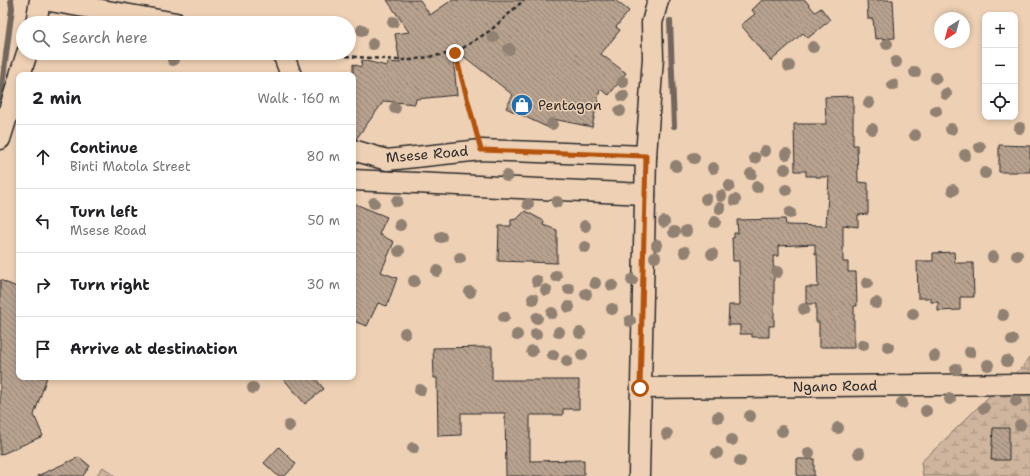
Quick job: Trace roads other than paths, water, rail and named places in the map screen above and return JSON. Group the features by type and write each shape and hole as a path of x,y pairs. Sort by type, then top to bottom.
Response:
{"street":[{"path":"37,16 40,0"},
{"path":"44,0 136,16"},
{"path":"639,476 644,194 653,58 652,23 658,0"},
{"path":"21,72 25,60"},
{"path":"285,60 290,72"},
{"path":"0,139 16,88"},
{"name":"Msese Road","path":"356,151 387,160 481,150 646,156"},
{"path":"356,180 644,194"},
{"name":"Ngano Road","path":"640,388 1030,384"}],"waterway":[{"path":"0,101 12,8 11,0"},
{"path":"670,21 674,126"}],"place":[{"name":"Pentagon","path":"522,105"}]}
